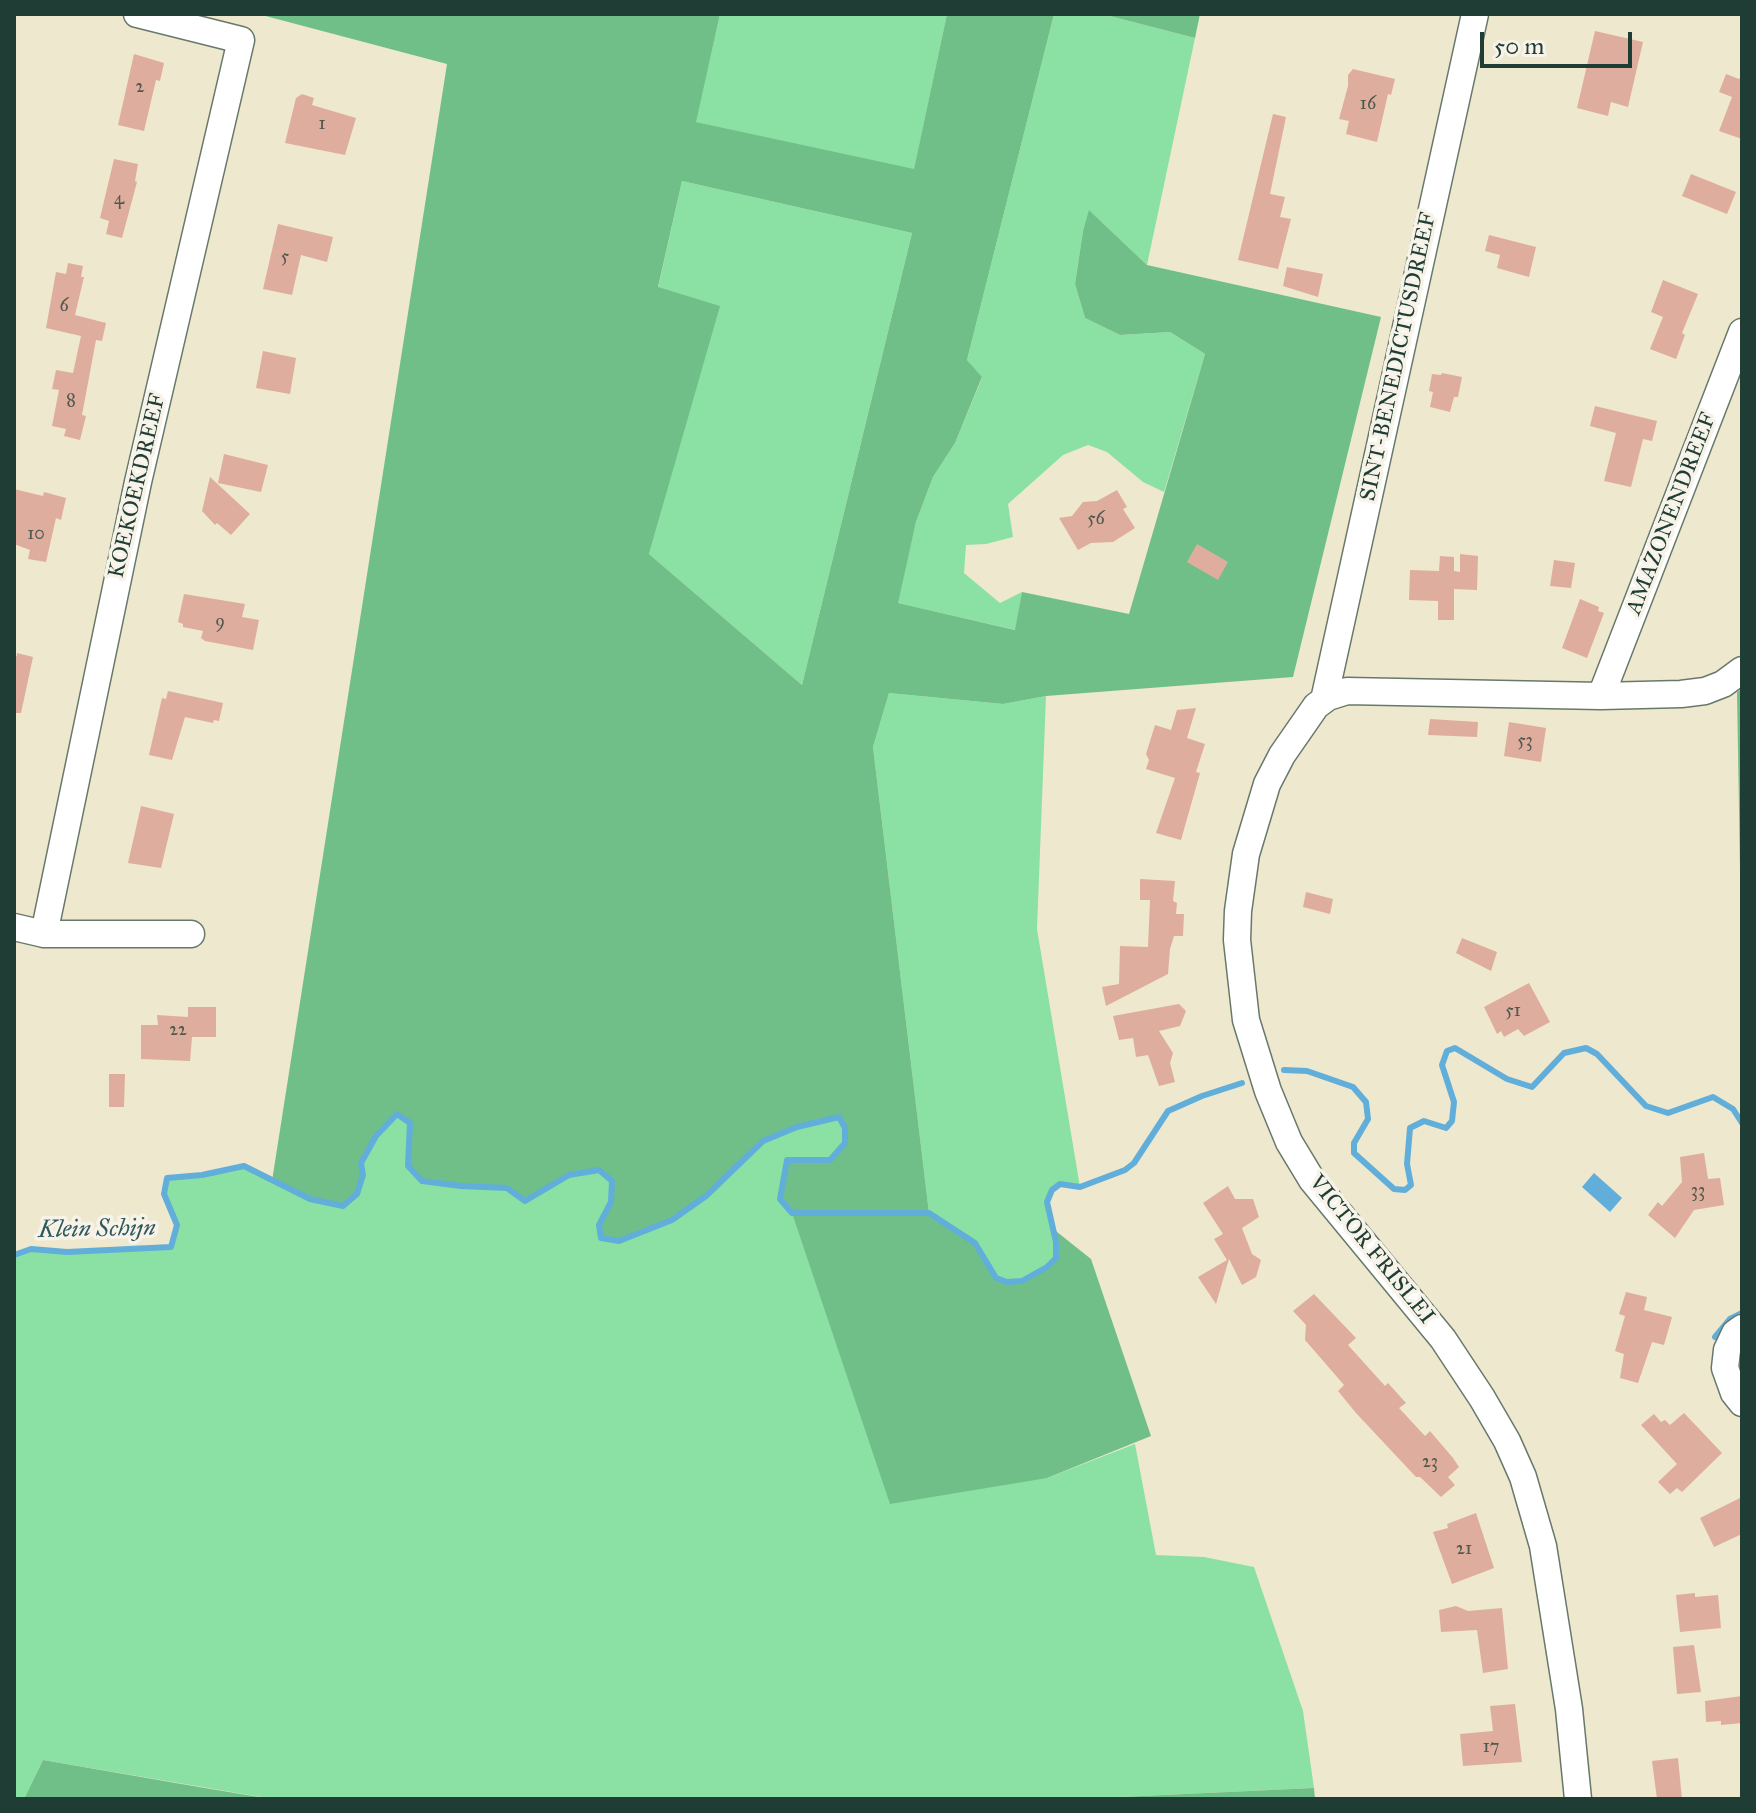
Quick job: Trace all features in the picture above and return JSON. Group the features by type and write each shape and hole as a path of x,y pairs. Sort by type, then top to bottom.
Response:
{"street":[{"name":"KOEKOEKDREEF","path":"44,934 138,482 241,40 137,14"},
{"name":"SINT-BENEDICTUSDREEF","path":"1324,700 1475,14"},
{"name":"AMAZONENDREEF","path":"1601,696 1742,332"},
{"path":"1324,700 1347,691 1601,696 1681,694 1705,691 1723,684 1742,670"},
{"name":"VICTOR FRISLEI","path":"1324,700 1302,723 1267,784 1246,854 1237,940 1246,1020 1278,1118 1299,1160 1328,1202 1443,1339 1482,1398 1523,1477 1543,1546 1569,1709 1578,1799"},
{"path":"14,927 44,934 191,934"},
{"path":"1742,1328 1735,1333 1727,1350 1725,1368 1734,1393 1742,1403"}],"green space":[{"path":"258,14 720,14 696,122 914,169 947,14 1054,14 967,360 982,377 955,443 933,477 916,522 898,603 1015,630 1022,592 1129,614 1205,354 1170,332 1120,335 1085,318 1075,284 1089,210 1147,265 1381,317 1293,677 1046,696 1003,704 889,693 873,747 929,1213 975,1243 996,1278 1007,1282 1022,1281 1047,1267 1056,1258 1052,1228 1091,1259 1151,1436 1047,1478 890,1504 792,1213 780,1199 787,1160 830,1160 845,1143 845,1128 839,1117 797,1127 763,1141 706,1196 672,1220 619,1241 601,1238 599,1225 611,1202 612,1181 599,1170 569,1175 525,1201 507,1188 422,1181 408,1166 410,1123 397,1114 376,1136 361,1163 363,1175 357,1194 343,1206 310,1199 272,1181 447,64","holes":["682,181 912,233 802,685 649,554 720,306 658,287"]},
{"path":"720,14 947,14 914,170 695,122"},
{"path":"1054,14 1102,14 1195,38 1147,265 1090,211 1083,231 1075,284 1085,318 1120,335 1170,332 1205,354 1164,492 1143,482 1107,452 1088,445 1063,455 1008,504 1013,537 966,545 964,573 1000,603 1022,592 1016,630 897,603 916,522 933,477 955,443 982,378 967,360"},
{"path":"1102,14 1200,14 1195,38"},
{"path":"682,181 912,233 802,685 649,554 719,306 658,288"},
{"path":"1742,689 1742,987 1737,692"},
{"path":"889,693 1003,704 1046,696 1037,929 1080,1187 1061,1184 1052,1190 1047,1203 1056,1242 1056,1258 1047,1267 1022,1281 1007,1282 996,1278 986,1258 967,1237 929,1213 873,747"},
{"path":"397,1114 410,1123 410,1144 488,1186 545,1190 569,1175 599,1170 612,1181 611,1202 599,1225 619,1241 672,1220 706,1196 763,1141 797,1127 839,1117 845,1128 845,1143 830,1160 787,1160 780,1199 1047,1478 1135,1444 1156,1555 1204,1557 1254,1567 1303,1711 1314,1788 1077,1799 273,1799 43,1760 24,1799 14,1799 14,1255 31,1249 67,1252 171,1247 177,1225 164,1194 167,1178 202,1175 244,1166 310,1199 363,1175 361,1163 376,1136"},
{"path":"43,1760 199,1787 271,1799 24,1799"},
{"path":"1314,1788 1315,1799 1077,1799"}],"water":[{"path":"1594,1173 1622,1198 1610,1212 1582,1187"}],"building":[{"path":"1595,31 1643,42 1628,107 1611,102 1608,116 1577,108"},
{"path":"134,54 164,63 160,81 156,80 144,131 118,125"},
{"path":"1353,69 1395,79 1391,95 1388,94 1377,142 1346,134 1349,121 1339,119 1348,75"},
{"path":"1726,74 1739,79 1742,75 1742,139 1719,131 1732,97 1719,92"},
{"path":"302,94 314,98 312,105 356,118 345,155 285,143 296,98"},
{"path":"1273,114 1286,117 1270,194 1285,197 1280,217 1291,219 1278,269 1238,260"},
{"path":"114,159 138,164 137,182 122,238 106,234 109,221 100,218"},
{"path":"1691,174 1736,192 1727,214 1682,196"},
{"path":"278,224 333,237 327,262 301,255 292,295 263,289"},
{"path":"1489,235 1536,247 1529,277 1497,268 1500,255 1485,251"},
{"path":"68,263 83,266 81,277 84,277 75,315 106,323 102,341 96,340 80,440 64,436 66,429 52,426 59,390 52,389 56,370 73,373 81,336 46,328 56,272 66,274"},
{"path":"1287,267 1323,274 1318,297 1283,286"},
{"path":"1663,280 1698,294 1682,333 1685,335 1676,359 1650,349 1663,317 1651,312"},
{"path":"263,351 296,358 290,394 256,388"},
{"path":"1432,374 1462,377 1458,397 1454,397 1450,412 1430,407"},
{"path":"1595,406 1657,421 1652,441 1643,439 1631,487 1604,481 1616,433 1590,426"},
{"path":"224,454 268,465 261,492 218,483"},
{"path":"210,477 250,514 231,535 217,523 215,525 202,511"},
{"path":"14,489 66,498 61,520 56,518 46,562 28,559 30,550 14,544"},
{"path":"1117,490 1127,507 1123,509 1135,528 1113,542 1091,543 1078,550 1059,518 1072,516 1083,502 1097,501"},
{"path":"1197,544 1228,562 1218,580 1187,562"},
{"path":"1460,554 1478,556 1477,590 1454,589 1454,620 1438,620 1438,601 1409,600 1410,570 1439,571 1440,556 1454,557 1454,571 1460,572"},
{"path":"1554,560 1575,563 1571,588 1550,586"},
{"path":"184,594 245,604 242,617 259,620 253,650 205,641 201,638 203,631 183,627 178,622"},
{"path":"1580,599 1599,607 1598,611 1604,613 1587,658 1562,648"},
{"path":"17,653 33,657 21,713 14,713 14,655 17,656"},
{"path":"168,691 223,703 219,721 214,720 213,723 185,717 172,760 149,755 162,698 166,699"},
{"path":"1196,708 1187,738 1205,744 1181,840 1156,833 1175,778 1146,769 1149,760 1146,754 1155,725 1171,730 1177,710"},
{"path":"1430,719 1478,722 1477,737 1428,735"},
{"path":"1509,722 1546,728 1541,762 1504,756"},
{"path":"141,806 174,814 161,868 128,863"},
{"path":"1140,879 1175,881 1173,901 1177,903 1176,914 1184,914 1183,936 1174,936 1168,974 1106,1006 1102,987 1119,984 1120,946 1148,947 1150,900 1140,900"},
{"path":"1306,892 1333,899 1330,914 1303,907"},
{"path":"1462,938 1497,952 1491,971 1456,953"},
{"path":"1529,983 1550,1022 1524,1036 1518,1029 1504,1037 1501,1031 1497,1034 1484,1007"},
{"path":"1179,1004 1186,1011 1180,1026 1159,1031 1173,1053 1170,1063 1175,1082 1159,1086 1148,1055 1136,1057 1133,1038 1119,1040 1113,1016"},
{"path":"188,1007 216,1007 216,1037 192,1037 190,1061 141,1059 141,1025 158,1025 157,1015 188,1017"},
{"path":"109,1074 125,1074 124,1107 109,1107"},
{"path":"1704,1153 1708,1179 1720,1178 1724,1205 1694,1210 1675,1238 1648,1215 1658,1202 1662,1206 1682,1182 1680,1157"},
{"path":"1228,1186 1235,1199 1253,1199 1259,1217 1242,1228 1252,1254 1261,1260 1256,1277 1242,1285 1229,1259 1216,1304 1198,1277 1227,1260 1214,1239 1223,1234 1203,1203"},
{"path":"1626,1292 1647,1297 1644,1310 1672,1317 1664,1345 1652,1342 1638,1383 1620,1378 1624,1354 1615,1351 1625,1316 1619,1314"},
{"path":"1314,1294 1356,1338 1348,1345 1385,1386 1388,1383 1406,1403 1399,1408 1425,1436 1430,1431 1459,1467 1448,1477 1455,1485 1441,1497 1420,1477 1416,1477 1356,1413 1338,1391 1344,1385 1305,1340 1306,1325 1293,1311"},
{"path":"1684,1413 1722,1453 1682,1492 1677,1488 1670,1494 1658,1482 1677,1464 1641,1425 1654,1414 1661,1422 1665,1420 1670,1425"},
{"path":"1742,1497 1742,1534 1714,1547 1700,1518"},
{"path":"1476,1513 1494,1568 1452,1584 1433,1532 1448,1528 1447,1524"},
{"path":"1695,1593 1695,1597 1718,1595 1721,1628 1680,1632 1676,1595"},
{"path":"1456,1606 1468,1611 1502,1608 1508,1669 1483,1673 1477,1630 1441,1632 1439,1610"},
{"path":"1694,1645 1701,1692 1677,1694 1673,1647"},
{"path":"1742,1696 1742,1723 1721,1725 1721,1721 1706,1722 1705,1701"},
{"path":"1515,1704 1522,1762 1463,1766 1460,1734 1493,1731 1490,1706"},
{"path":"1678,1758 1682,1799 1657,1799 1652,1761"}],"waterway":[{"name":"Klein Schijn","path":"1284,1070 1307,1071 1353,1087 1366,1102 1368,1119 1354,1143 1354,1153 1394,1189 1405,1190 1411,1185 1407,1164 1410,1128 1424,1121 1446,1128 1452,1121 1454,1102 1442,1065 1447,1051 1455,1048 1507,1079 1532,1087 1564,1053 1586,1048 1597,1054 1646,1106 1668,1113 1713,1097 1733,1109 1742,1123"},
{"name":"Klein Schijn","path":"14,1255 31,1249 67,1252 171,1247 177,1225 164,1194 167,1178 202,1175 244,1166 310,1199 343,1206 357,1194 363,1175 361,1163 376,1136 397,1114 410,1123 408,1166 422,1181 507,1188 525,1201 569,1175 599,1170 612,1181 611,1202 599,1225 601,1238 619,1241 672,1220 706,1196 763,1141 797,1127 839,1117 845,1128 845,1143 830,1160 787,1160 780,1199 792,1213 929,1213 975,1243 996,1278 1007,1282 1022,1281 1047,1267 1056,1258 1056,1242 1047,1202 1052,1190 1060,1184 1080,1187 1125,1170 1134,1163 1168,1111 1242,1083"},
{"path":"1715,1337 1730,1319 1742,1313"}]}
